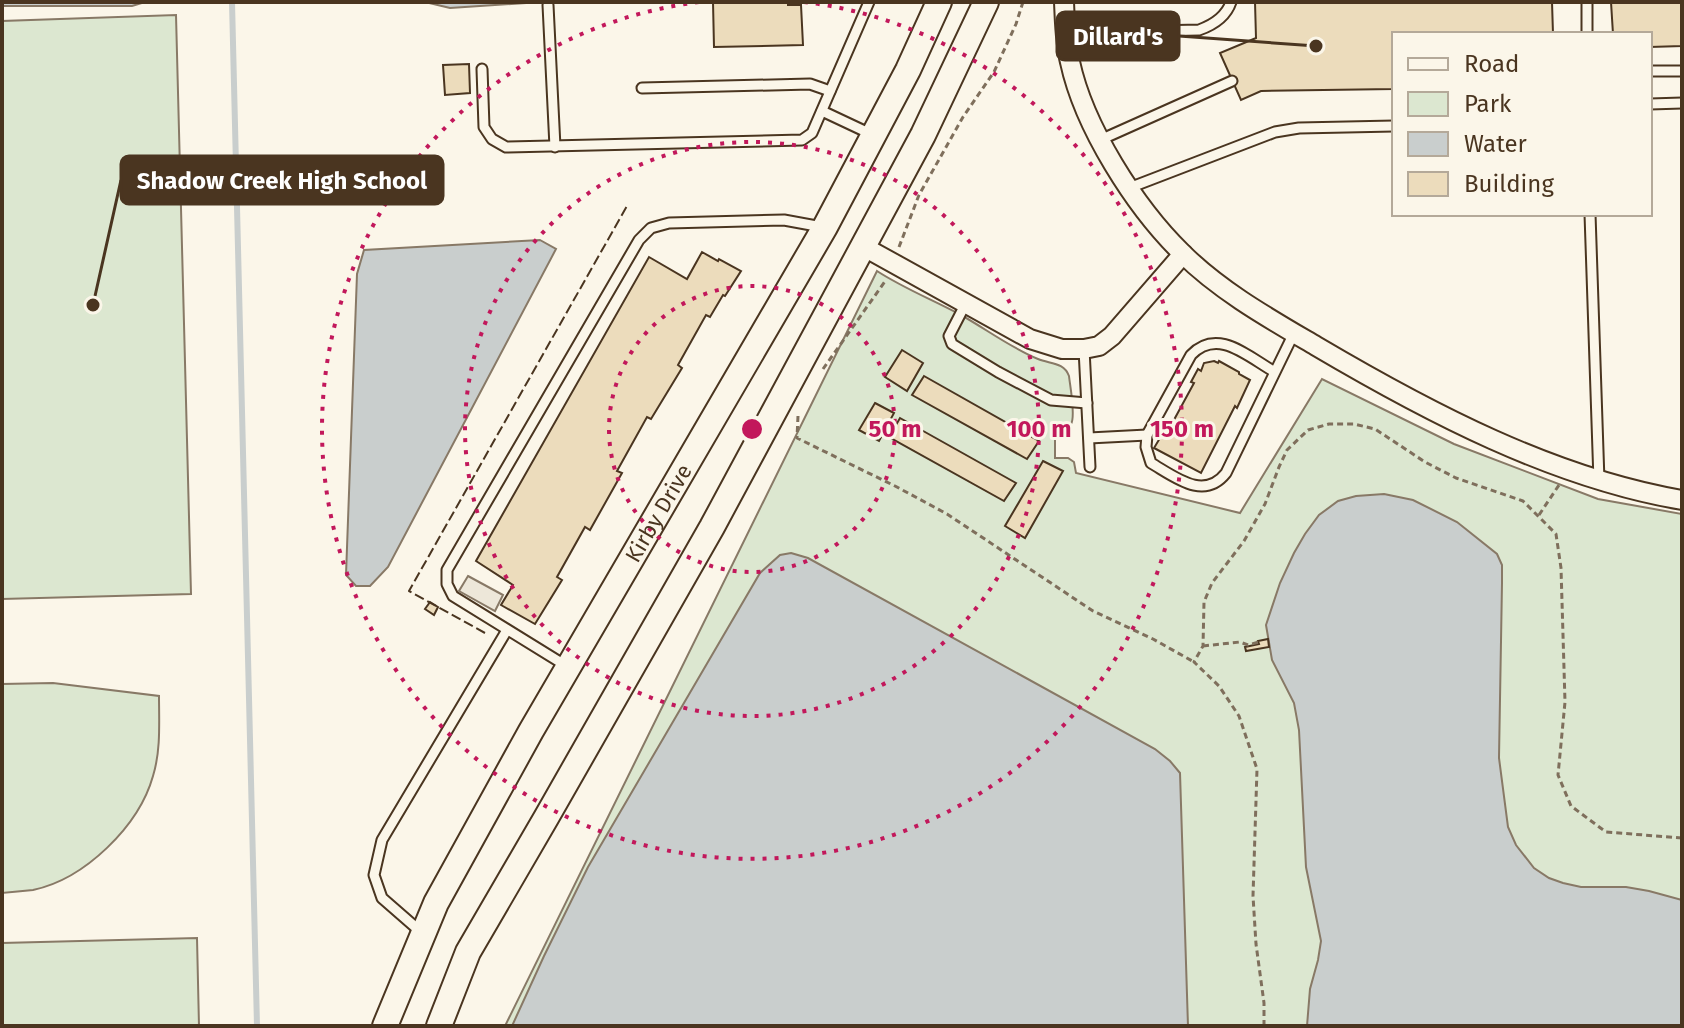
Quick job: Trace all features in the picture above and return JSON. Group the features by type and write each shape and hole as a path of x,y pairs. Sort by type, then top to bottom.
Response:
{"main road":[{"name":"Kirby Drive","path":"385,1026 436,903 531,731 825,227 908,70 939,2"},
{"path":"439,1026 468,952 712,527 864,247 923,135 982,3"},
{"path":"825,227 864,247"}],"street":[{"path":"1064,2 1070,64 1100,140 1129,188 1158,226 1183,254 1222,286 1294,333 1436,413 1570,471 1648,494 1682,500"},
{"path":"864,247 1030,339 1062,349 1099,346 1112,336 1183,254"}],"lane":[{"path":"482,69 484,127 492,139 506,147 802,140 812,133 869,2"},
{"path":"1065,33 1199,30 1212,26 1231,2"},
{"path":"1587,2 1587,32"},
{"path":"548,5 555,147"},
{"path":"1652,71 1682,71"},
{"path":"1100,140 1232,81"},
{"path":"642,88 810,84 830,91"},
{"path":"1652,104 1682,103"},
{"path":"822,111 874,135"},
{"path":"1129,188 1275,132 1299,128 1392,126"},
{"path":"1590,216 1599,481"},
{"path":"569,667 453,596 447,584 447,570 639,240 651,228 669,223 784,220 825,227"},
{"path":"966,303 949,336 952,344 1051,400 1087,403"},
{"path":"1275,372 1228,345 1208,343 1197,348 1147,435 1146,447 1151,463 1189,484 1210,486 1220,482 1226,473 1294,333"},
{"path":"1084,349 1090,467"},
{"path":"1089,438 1147,435"},
{"path":"424,934 382,898 374,875 382,840 507,630"}],"path":[{"path":"822,371 885,282 919,195 963,117 994,72 1023,2"},
{"path":"798,405 797,438 947,514 1093,611 1194,662 1219,686 1239,716 1257,769 1253,896 1264,1026"},
{"path":"1194,662 1203,646 1204,602 1212,583 1244,541 1265,504 1287,450 1308,430 1329,424 1354,424 1375,429 1456,478 1523,501 1556,534 1561,568 1565,702 1558,775 1571,806 1606,832 1682,838"},
{"path":"1539,515 1570,471"},
{"path":"1203,646 1259,642"}],"green space":[{"path":"176,15 191,594 2,599 2,21"},
{"path":"877,271 1018,349 1067,371 1073,415 1071,424 1053,432 1053,437 1055,458 1068,458 1074,462 1076,473 1240,513 1322,379 1454,444 1598,499 1682,514 1682,1026 505,1026"},
{"path":"53,683 159,696 156,766 136,813 107,848 72,875 53,884 33,890 2,893 2,684"},
{"path":"197,938 199,1026 2,1026 2,943"}],"shaded area":[{"path":"468,576 503,595 495,611 459,591"}],"water":[{"path":"2,2 145,2 132,6 2,6"},
{"path":"425,2 541,2 450,8"},
{"path":"540,240 556,249 388,567 370,586 356,586 346,575 357,274 364,250"},
{"path":"1384,494 1413,500 1457,522 1497,554 1502,565 1499,758 1508,827 1516,845 1534,868 1549,878 1581,887 1626,887 1682,900 1682,1026 1307,1026 1310,989 1321,941 1306,867 1299,730 1294,703 1272,660 1266,625 1294,553 1319,515 1338,501"},
{"path":"791,553 808,558 1155,749 1170,761 1180,773 1188,1026 512,1026 588,867 760,573 780,555"}],"building":[{"path":"713,2 788,2 788,5 801,5 803,45 714,47"},
{"path":"1255,2 1552,2 1553,32 1392,32 1392,89 1261,91 1241,100 1220,53 1256,38"},
{"path":"1611,2 1682,2 1682,46 1652,47 1652,32 1613,32"},
{"path":"469,64 470,93 445,95 443,65"},
{"path":"702,252 741,271 710,317 706,315 678,365 682,368 651,419 647,417 617,471 622,473 590,530 585,527 557,577 562,580 535,624 501,605 513,585 476,561 649,257 687,279"},
{"path":"902,350 923,363 907,391 885,377"},
{"path":"1214,361 1250,380 1201,473 1154,448 1166,428 1169,429 1194,383 1191,382 1198,369 1201,371 1204,363"},
{"path":"924,376 1039,441 1027,459 912,395"},
{"path":"875,403 894,413 879,441 859,430"},
{"path":"900,418 1016,483 1004,501 889,437"},
{"path":"1043,461 1063,471 1025,538 1005,526"},
{"path":"430,602 438,607 434,615 425,609"},
{"path":"1268,639 1269,647 1246,651 1245,647"}],"waterway":[{"path":"232,2 257,1026"}],"fence":[{"path":"485,633 409,591 627,206"}],"place":[{"name":"Dillard's","path":"1316,46"},
{"name":"Shadow Creek High School","path":"93,305"}]}
